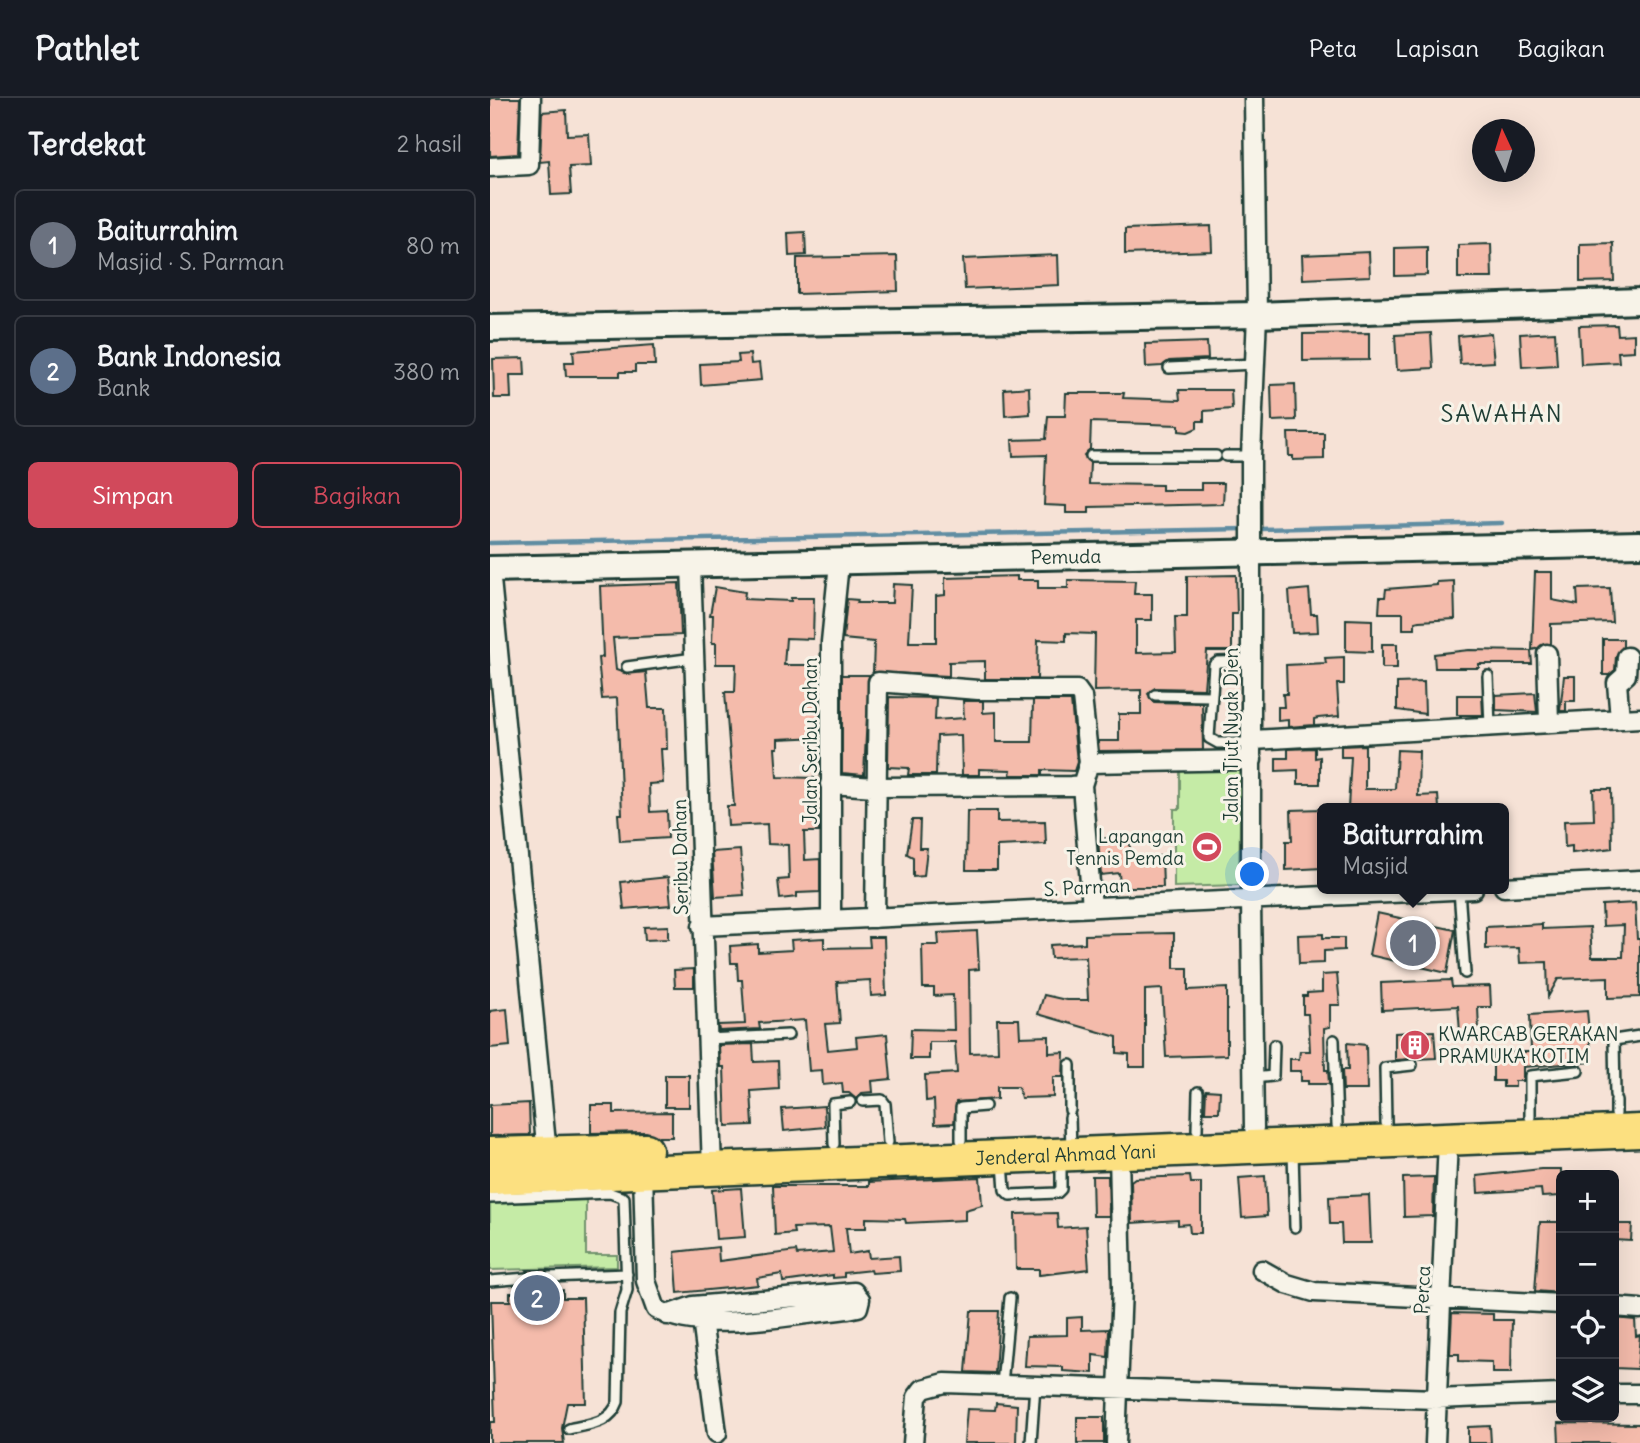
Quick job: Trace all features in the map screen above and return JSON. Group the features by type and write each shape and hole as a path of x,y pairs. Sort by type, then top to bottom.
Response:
{"highway":[{"name":"Jenderal Ahmad Yani","path":"490,1154 711,1159 1003,1158 1069,1134 1119,1153 1448,1140 1624,1114"},
{"name":"Jenderal Ahmad Yani","path":"490,1178 630,1179 711,1159 834,1144 1624,1114"}],"street":[{"path":"490,167 529,165 531,98"},
{"name":"Jalan Tjut Nyak Dien","path":"1254,98 1257,315 1251,456 1254,553 1251,901 1254,1128"},
{"path":"490,328 1257,315 1640,301"},
{"name":"Pemuda","path":"490,569 1640,544"},
{"name":"Jalan Seribu Dahan","path":"831,920 831,642 839,563"},
{"name":"Seribu Dahan","path":"691,565 711,1159"},
{"path":"490,569 547,1154"},
{"path":"1547,654 1549,723"},
{"path":"1620,719 1617,683 1626,675 1627,657"},
{"path":"875,918 876,688 878,682 884,680 978,690 1077,690 1082,697 1089,763 1083,785 1092,907"},
{"path":"1089,763 1490,726 1640,718"},
{"path":"830,784 875,787 1083,785"},
{"path":"1509,887 1640,880"},
{"name":"S. Parman","path":"702,926 1383,894"},
{"name":"Perca","path":"1435,1443 1448,1140"},
{"path":"1116,1443 1122,1287 1119,1153"},
{"path":"630,1179 649,1297 656,1309 667,1315 702,1314 848,1309 858,1307 860,1299 854,1292 702,1314"},
{"path":"1262,1270 1287,1284 1314,1292 1443,1296 1556,1304"},
{"path":"1619,1307 1640,1309"},
{"path":"702,1314 718,1433"},
{"path":"913,1443 917,1397 923,1389 945,1383 1436,1399 1556,1394"},
{"path":"1619,1394 1640,1394"}],"lane":[{"path":"1169,368 1255,364"},
{"path":"1091,456 1251,456"},
{"path":"626,667 695,658"},
{"path":"1252,661 1213,664 1209,738 1218,743 1252,748"},
{"path":"1489,676 1490,726"},
{"path":"1155,695 1210,696"},
{"path":"1459,894 1465,973"},
{"path":"707,1039 788,1035"},
{"path":"1624,1114 1614,1040 1640,1036"},
{"path":"1334,1040 1337,1125"},
{"path":"1254,1078 1273,1076 1275,1045"},
{"path":"1069,1134 1070,1065"},
{"path":"1386,1123 1385,1068 1412,1065"},
{"path":"1530,1117 1530,1076 1577,1071"},
{"path":"1198,1092 1198,1130"},
{"path":"863,1101 882,1100 885,1104 888,1142"},
{"path":"834,1144 833,1104 850,1102"},
{"path":"961,1140 961,1108 985,1106"},
{"path":"1293,1146 1294,1227"},
{"path":"490,1198 630,1179 624,1198 627,1290 620,1312 618,1402 614,1412 600,1422 569,1429"},
{"path":"550,1278 627,1274"},
{"path":"490,1280 527,1278"},
{"path":"1002,1385 1010,1298"},
{"path":"1031,1443 1035,1385"}],"green space":[{"name":"Lapangan Tennis Pemda","path":"1241,766 1239,885 1174,887 1174,809 1180,809 1180,767"},
{"path":"586,1200 586,1255 617,1255 617,1267 490,1270 490,1204"}],"building":[{"path":"490,98 520,98 518,154 490,156"},
{"path":"566,110 567,135 589,134 591,166 569,167 571,194 551,195 549,161 540,162 542,112"},
{"path":"1211,226 1212,251 1125,254 1125,229"},
{"path":"805,232 806,255 789,256 788,233"},
{"path":"1613,243 1614,281 1580,282 1580,244"},
{"path":"1491,244 1492,278 1458,278 1458,245"},
{"path":"1427,247 1427,275 1395,276 1395,248"},
{"path":"1369,252 1370,276 1303,279 1302,255"},
{"path":"1058,255 1059,285 965,289 963,259"},
{"path":"897,256 898,291 797,294 797,258"},
{"path":"1617,325 1618,335 1634,334 1634,351 1618,352 1619,362 1581,364 1579,326"},
{"path":"1555,332 1557,365 1522,367 1520,334"},
{"path":"1369,333 1369,360 1303,361 1303,334"},
{"path":"1431,333 1433,368 1397,370 1395,335"},
{"path":"1491,333 1494,362 1460,364 1458,336"},
{"path":"1207,342 1208,359 1169,361 1162,366 1146,367 1145,344"},
{"path":"654,345 655,365 635,365 635,372 620,372 620,376 566,376 565,362 574,362 573,351"},
{"path":"750,354 751,364 759,363 761,380 701,385 700,364 739,362 738,355"},
{"path":"524,358 525,375 510,375 511,398 494,398 493,359"},
{"path":"1295,384 1296,420 1272,421 1271,385"},
{"path":"1029,387 1030,414 1005,416 1004,389"},
{"path":"1179,390 1231,390 1232,409 1204,411 1204,421 1197,421 1197,428 1188,432 1179,431 1179,425 1091,422 1090,449 1084,455 1090,463 1089,484 1162,485 1162,490 1201,490 1201,483 1224,483 1223,504 1089,507 1089,513 1066,513 1066,506 1044,505 1046,455 1013,456 1012,440 1046,439 1048,416 1065,416 1066,393 1124,393 1123,398 1180,400"},
{"path":"1288,433 1324,433 1324,459 1293,460 1293,456 1289,456"},
{"path":"1535,572 1552,572 1552,600 1578,605 1577,589 1610,588 1612,622 1551,624 1551,644 1532,650"},
{"path":"1236,575 1237,614 1232,614 1232,651 1207,651 1204,689 1155,688 1148,694 1154,702 1202,703 1203,750 1099,751 1098,741 1119,741 1119,714 1141,714 1141,690 1094,691 1095,634 1066,633 1066,641 1038,640 1037,679 985,679 985,661 949,662 949,676 873,672 874,642 843,639 847,599 858,600 857,603 892,603 893,584 912,585 909,642 936,642 936,596 945,595 945,578 1017,576 1017,580 1038,580 1038,588 1068,588 1068,580 1135,581 1134,594 1152,594 1152,620 1136,620 1136,653 1176,652 1175,617 1187,617 1187,576"},
{"path":"1454,581 1455,619 1419,621 1415,622 1415,629 1403,629 1403,613 1379,613 1380,597 1385,597 1386,589"},
{"path":"679,583 681,635 613,638 616,670 627,674 646,672 649,708 666,708 667,749 661,749 663,783 649,784 650,812 667,811 668,838 620,841 618,814 622,814 617,698 602,699 598,658 603,657 600,586"},
{"path":"715,587 745,592 744,599 791,601 791,598 814,598 813,639 786,638 784,665 820,665 820,737 778,739 778,748 775,748 777,777 816,778 819,832 804,832 805,860 820,859 820,892 797,893 797,897 780,899 778,880 789,879 788,845 768,844 767,824 728,826 727,806 734,806 725,692 735,692 736,664 716,664 716,643 712,643 713,615 710,615"},
{"path":"1309,589 1311,614 1317,614 1318,632 1292,633 1289,591"},
{"path":"1346,619 1372,620 1372,652 1346,651"},
{"path":"1603,639 1623,639 1623,646 1616,656 1615,670 1609,675 1603,675"},
{"path":"1382,644 1397,644 1397,668 1382,668"},
{"path":"1469,650 1531,651 1532,664 1479,664 1479,668 1435,668 1434,654"},
{"path":"1344,657 1344,684 1337,684 1339,716 1314,719 1314,725 1288,727 1288,720 1278,721 1278,707 1284,707 1283,694 1287,694 1286,665 1326,663 1325,658"},
{"path":"842,675 869,675 864,775 842,773"},
{"path":"1564,676 1575,676 1575,701 1566,701 1566,711 1560,711"},
{"path":"1424,682 1425,714 1397,710 1397,683"},
{"path":"1535,693 1537,712 1496,710 1496,695"},
{"path":"1457,695 1482,695 1483,715 1457,715"},
{"path":"889,697 936,698 935,720 964,718 963,701 983,701 983,713 996,712 996,742 1032,742 1033,701 1071,701 1077,762 1074,771 1042,770 1042,775 1010,775 1011,770 979,769 979,775 962,775 961,735 937,736 936,775 908,775 909,768 888,767"},
{"path":"1365,745 1365,789 1395,789 1397,750 1419,751 1418,796 1438,795 1439,803 1348,803 1351,757 1341,757 1341,746"},
{"path":"1315,748 1315,758 1320,757 1320,784 1298,784 1298,770 1276,771 1276,758 1288,758 1288,749"},
{"path":"1593,789 1611,789 1612,848 1572,853 1572,846 1565,847 1564,821 1594,820"},
{"path":"1317,809 1317,868 1286,870 1286,841 1292,841 1291,810"},
{"path":"967,811 997,811 997,822 1045,821 1046,844 997,846 997,870 966,870"},
{"path":"912,820 920,820 919,848 927,848 924,876 913,877 913,857 907,854"},
{"path":"1129,837 1131,857 1162,856 1163,887 1120,887 1119,873 1101,875 1098,839"},
{"path":"740,850 744,895 715,897 712,852"},
{"path":"668,877 671,905 624,909 621,882"},
{"path":"1635,903 1637,939 1640,939 1640,997 1608,998 1608,977 1558,979 1548,997 1547,962 1520,963 1519,948 1486,949 1486,927 1542,924 1542,929 1590,927 1592,957 1623,957 1624,925 1603,926 1602,905"},
{"path":"1377,913 1455,930 1447,973 1369,955"},
{"path":"668,926 668,939 645,940 644,927"},
{"path":"977,931 979,969 969,970 970,1053 998,1052 997,1019 1019,1019 1020,1037 1049,1036 1049,1053 1064,1052 1063,1077 1053,1077 1053,1097 1021,1098 1018,1087 997,1087 997,1099 956,1102 954,1123 935,1124 934,1100 926,1101 925,1075 957,1073 955,1042 929,1042 929,1059 910,1059 911,1029 954,1030 953,995 934,996 934,988 923,988 922,945 939,945 938,933"},
{"path":"1174,933 1174,968 1188,968 1188,990 1227,988 1227,1055 1166,1057 1162,989 1145,990 1145,1067 1129,1067 1129,1054 1117,1053 1117,1037 1038,1014 1044,995 1066,1000 1088,1000 1086,957 1051,958 1050,945 1085,943 1085,935"},
{"path":"1323,934 1323,938 1344,938 1344,950 1324,951 1324,963 1299,964 1298,935"},
{"path":"869,937 884,937 886,995 871,996 870,980 837,982 840,1023 825,1024 828,1050 857,1047 856,1037 887,1034 891,1079 872,1081 873,1092 862,1093 856,1099 849,1093 843,1093 842,1083 823,1085 822,1070 809,1071 805,1020 759,1023 760,1029 719,1031 718,1025 745,1024 742,980 738,980 737,963 731,963 730,946 758,944 758,952 792,950 791,940 824,938 824,948 870,947"},
{"path":"694,969 694,987 675,987 674,970"},
{"path":"1337,974 1340,1005 1330,1005 1330,1027 1324,1028 1325,1070 1328,1070 1329,1084 1308,1084 1308,1081 1301,1081 1301,1071 1290,1071 1290,1059 1299,1059 1300,1051 1310,1051 1308,1014 1303,1014 1303,996 1307,996 1307,993 1322,992 1322,975"},
{"path":"1451,980 1452,987 1490,986 1491,1007 1478,1007 1479,1031 1460,1032 1458,1006 1382,1010 1381,983"},
{"path":"507,1009 510,1046 490,1048 490,1011"},
{"path":"1587,1011 1592,1062 1523,1067 1523,1081 1515,1081 1515,1087 1503,1087 1503,1081 1493,1081 1493,1052 1531,1052 1530,1015"},
{"name":"KWARCAB GERAKAN PRAMUKA KOTIM","path":"1434,1031 1436,1058 1395,1060 1395,1033"},
{"path":"1347,1043 1366,1045 1367,1090 1343,1090 1342,1070 1348,1070"},
{"path":"753,1044 754,1062 778,1061 779,1089 751,1091 753,1125 726,1126 724,1067 720,1067 719,1045"},
{"path":"665,1075 689,1075 689,1107 665,1107"},
{"path":"1206,1090 1220,1091 1219,1112 1205,1112"},
{"path":"529,1103 530,1135 490,1136 490,1105"},
{"path":"591,1105 614,1105 614,1113 672,1112 672,1137 658,1137 646,1132 591,1133"},
{"path":"824,1106 825,1127 784,1131 782,1109"},
{"path":"1561,1169 1556,1170 1556,1196 1542,1197 1541,1189 1478,1193 1477,1176"},
{"path":"1092,1176 1108,1176 1109,1216 1093,1216"},
{"path":"1190,1176 1191,1183 1201,1183 1201,1233 1190,1233 1189,1224 1178,1225 1178,1220 1132,1223 1131,1181 1135,1178"},
{"path":"1265,1176 1267,1216 1242,1218 1239,1178"},
{"path":"980,1177 982,1205 965,1210 965,1220 906,1223 905,1219 866,1218 866,1228 846,1228 849,1254 868,1251 869,1258 899,1256 900,1271 872,1273 871,1270 844,1273 844,1277 833,1278 833,1275 783,1282 782,1274 757,1278 758,1285 678,1293 675,1252 718,1247 719,1261 796,1251 797,1255 833,1252 830,1227 793,1228 794,1233 775,1235 773,1186 869,1186 869,1182"},
{"path":"1434,1177 1433,1216 1404,1217 1403,1178"},
{"path":"741,1188 745,1237 716,1239 712,1190"},
{"path":"1369,1195 1371,1243 1342,1243 1341,1224 1330,1224 1329,1197"},
{"path":"1057,1213 1058,1228 1086,1226 1089,1269 1039,1275 1039,1269 1016,1269 1015,1214"},
{"path":"1540,1222 1556,1222 1556,1293 1535,1291"},
{"path":"1619,1224 1632,1224 1631,1241 1619,1240"},
{"path":"527,1270 549,1270 542,1277 550,1284 550,1291 563,1290 563,1298 583,1298 586,1403 567,1403 562,1428 564,1443 490,1443 490,1422 495,1422 491,1301 510,1301 510,1293 528,1293 527,1285 534,1278"},
{"path":"971,1311 999,1311 995,1373 966,1372"},
{"path":"1452,1313 1493,1314 1493,1320 1512,1320 1511,1373 1492,1373 1492,1362 1459,1361 1459,1354 1450,1354"},
{"path":"1082,1317 1082,1330 1109,1329 1108,1357 1093,1355 1093,1373 1063,1371 1063,1367 1025,1366 1027,1336 1067,1335 1067,1318"},
{"path":"1619,1318 1635,1320 1636,1336 1640,1335 1637,1369 1619,1368"},
{"path":"996,1403 1017,1405 1016,1443 964,1443 967,1409 995,1410"},
{"path":"1077,1417 1104,1417 1104,1443 1077,1443"},
{"path":"1558,1423 1640,1424 1640,1443 1559,1443"},
{"path":"1490,1426 1491,1443 1468,1443 1468,1427"}],"waterway":[{"path":"1261,529 1502,523"},
{"path":"490,543 1245,529"}],"place":[{"name":"Lapangan Tennis Pemda","path":"1207,847"},
{"name":"Baiturrahim","path":"1413,943"},
{"name":"KWARCAB GERAKAN PRAMUKA KOTIM","path":"1415,1045"},
{"name":"Bank Indonesia","path":"537,1298"}],"district":[{"name":"SAWAHAN","path":"1502,414"}]}
